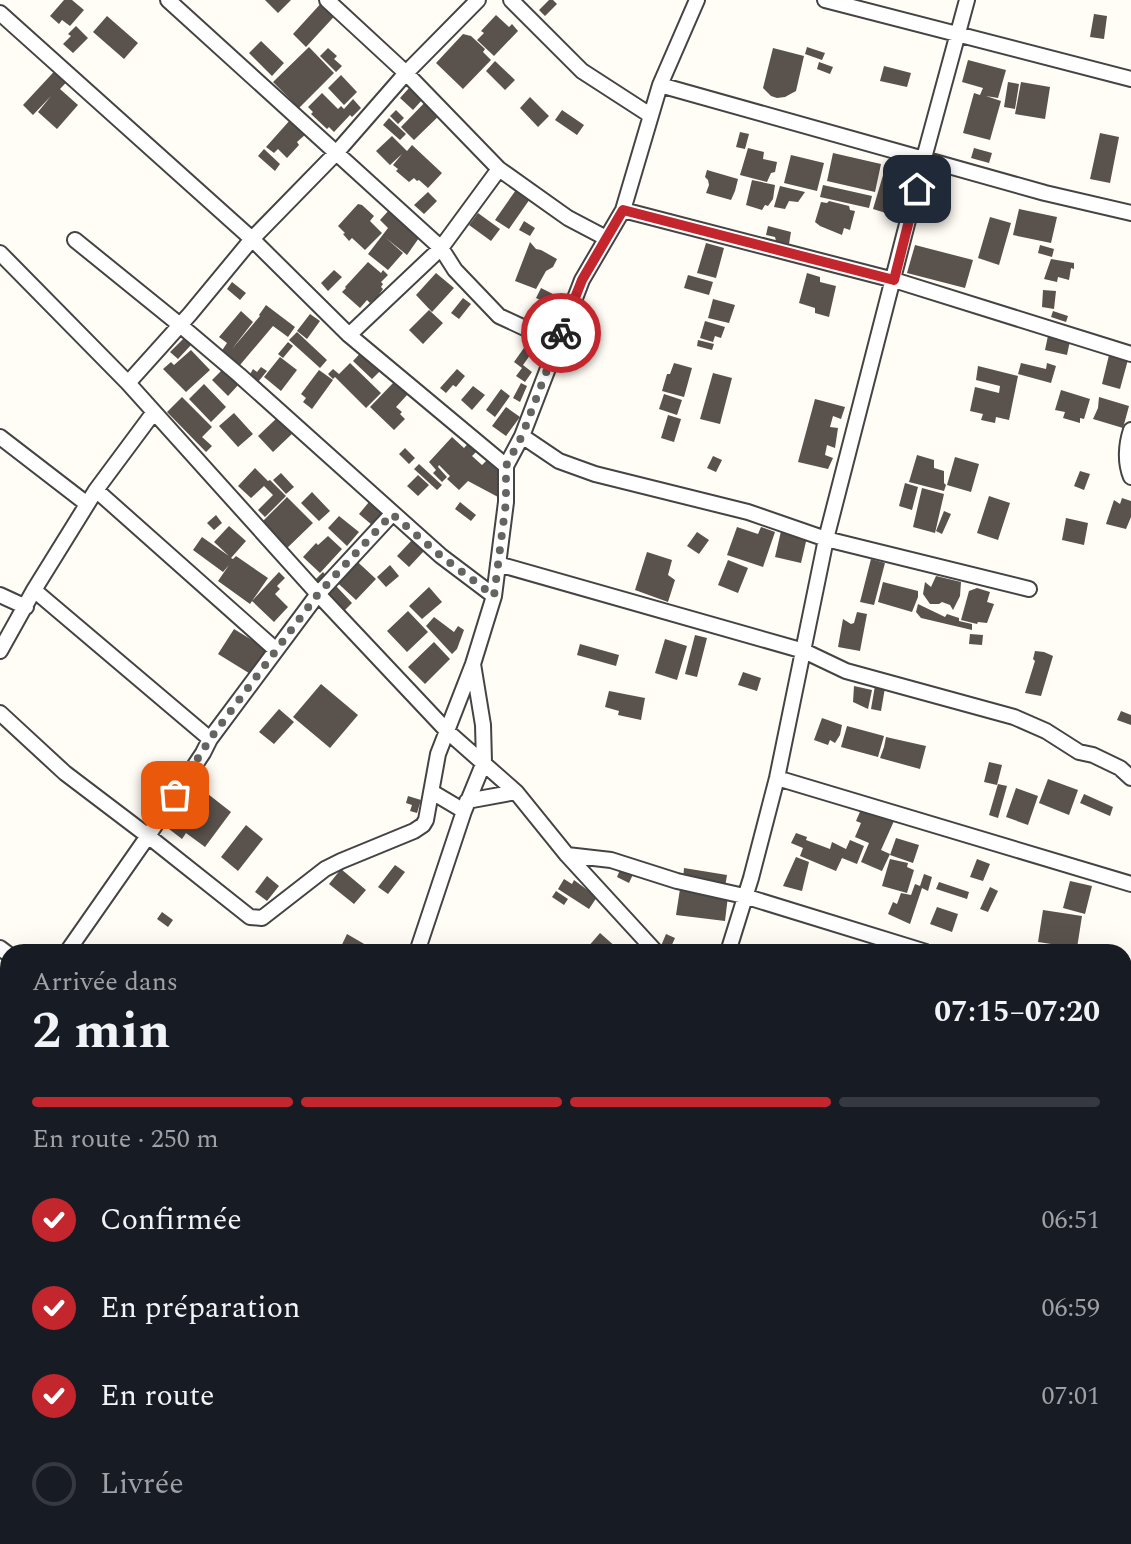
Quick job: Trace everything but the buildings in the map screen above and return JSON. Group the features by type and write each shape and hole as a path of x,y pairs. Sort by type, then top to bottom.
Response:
{"street":[{"path":"168,0 441,248 455,270 499,316 557,343"},
{"path":"327,0 406,73 499,169 568,218 606,238"},
{"path":"128,383 252,239 478,0"},
{"path":"511,0 582,71 650,115"},
{"path":"0,713 65,773 250,917 262,918 333,865 423,825 438,754 473,664 494,596 506,502 506,466 522,436 582,280 623,210 660,85 697,0"},
{"path":"825,0 1131,79"},
{"path":"730,944 777,778 826,539 967,0"},
{"path":"0,13 252,239 349,335 506,466"},
{"path":"660,85 1045,193 1131,213"},
{"path":"349,335 441,248 499,169"},
{"path":"623,210 894,280 1131,354"},
{"path":"75,240 180,325 441,556 494,596"},
{"path":"0,253 128,383 318,594 448,732 516,792 567,855 649,944"},
{"path":"0,651 96,490 154,412"},
{"path":"1131,430 1127,441 1127,468 1131,477"},
{"path":"522,436 559,461 595,474 748,512 826,539 1029,589"},
{"path":"0,437 87,504"},
{"path":"96,490 276,650"},
{"path":"73,944 148,836 210,739 276,650 318,594 392,514"},
{"path":"498,564 804,651 846,671 1014,717 1046,731 1079,752 1120,768 1131,778"},
{"path":"34,590 210,739"},
{"path":"0,595 26,607"},
{"path":"420,944 484,762 483,725 473,664"},
{"path":"777,778 1131,884"},
{"path":"432,792 466,806 516,792"},
{"path":"567,855 611,860 677,881 744,896 900,944"}],"way so far":[{"path":"175,795 210,739 318,594 392,514 494,596 506,502 506,466 522,436 561,333"}],"route":[{"path":"561,333 582,280 623,210 894,280 917,189"}]}
